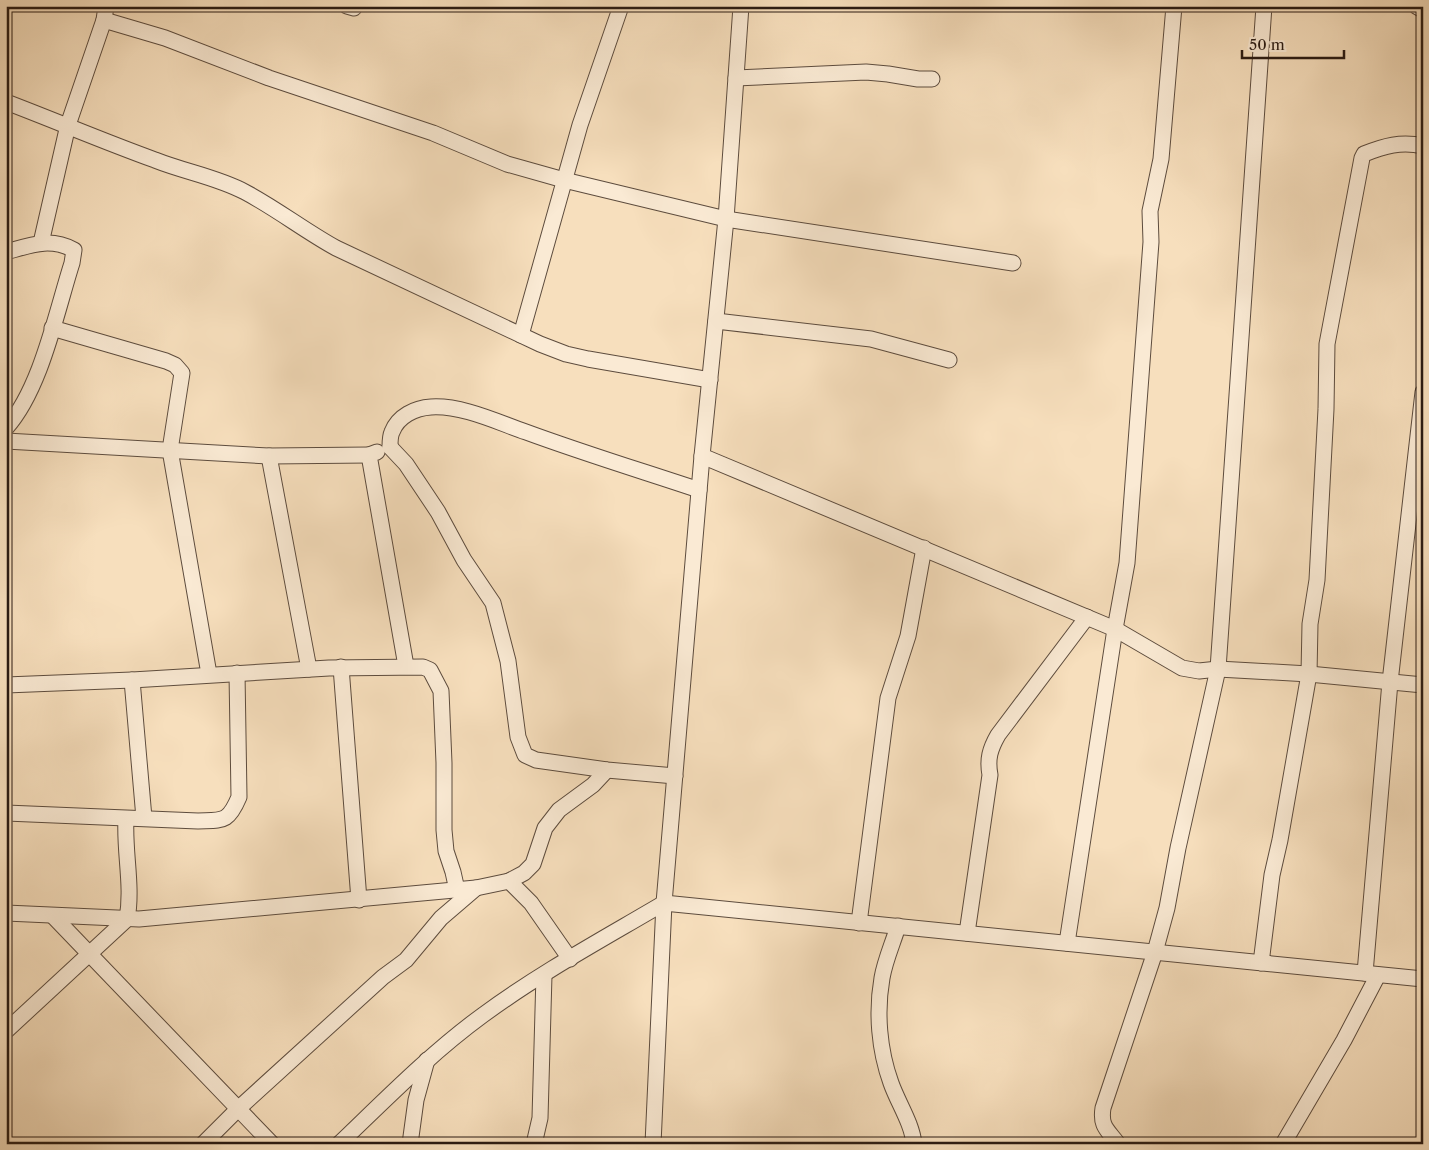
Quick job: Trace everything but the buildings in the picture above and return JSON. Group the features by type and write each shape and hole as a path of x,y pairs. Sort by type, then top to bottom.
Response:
{"street":[{"path":"521,335 580,125 621,6"},
{"path":"653,1144 664,903 702,456 726,219 741,6"},
{"path":"1067,944 1115,629 1127,563 1151,242 1150,211 1161,159 1173,6"},
{"path":"1118,1144 1103,1125 1102,1113 1155,952 1167,908 1178,848 1218,669 1264,6"},
{"path":"1416,6 1423,10"},
{"path":"41,243 68,125 105,13 269,78 433,133 507,164 564,180 726,219 1013,263"},
{"path":"736,78 866,72 932,79"},
{"path":"6,102 157,161 205,176 244,192 336,248 521,335 566,354 710,380"},
{"path":"1261,963 1272,876 1309,674 1310,624 1317,570 1326,409 1327,344 1362,158 1364,154 1392,144 1403,143 1423,146"},
{"path":"6,252 41,243 62,244 74,250 72,263 38,371 19,412 6,428"},
{"path":"716,321 872,339 949,360"},
{"path":"52,328 175,365 182,373 170,450 209,674"},
{"path":"1283,1144 1344,1040 1371,974 1390,682 1423,392"},
{"path":"675,776 608,770 536,760 525,755 518,737 508,660 493,603 464,560 438,512 406,464 390,447 391,432 401,419 413,411 432,407 451,409 484,416 525,432 699,490"},
{"path":"6,441 269,456 369,455 390,447"},
{"path":"369,455 406,666"},
{"path":"269,456 309,669"},
{"path":"702,456 1088,617 1115,629 1182,668 1199,671 1218,669 1309,674 1423,685"},
{"path":"859,923 888,698 908,636 924,548"},
{"path":"967,934 990,775 988,763 990,749 998,735 1088,617"},
{"path":"6,685 132,680 341,667 423,666 430,670 441,691 444,830 446,851 457,890"},
{"path":"341,667 360,900"},
{"path":"6,813 198,822 222,820 232,812 238,797 237,673"},
{"path":"132,680 144,818"},
{"path":"6,913 127,919 360,900 476,888 509,881 524,873 533,864 545,828 559,810 593,785 608,770"},
{"path":"6,1031 127,919 129,907 125,835 126,819"},
{"path":"509,881 532,903 570,959"},
{"path":"203,1144 239,1108 383,977 406,960 441,918 476,888"},
{"path":"339,1144 427,1060 484,1014 544,975 664,903 1423,979"},
{"path":"53,916 272,1144"},
{"path":"898,926 882,976 878,1009 882,1046 890,1081 906,1118 914,1144"},
{"path":"534,1144 540,1118 544,975"},
{"path":"410,1144 416,1100 427,1060"}]}
